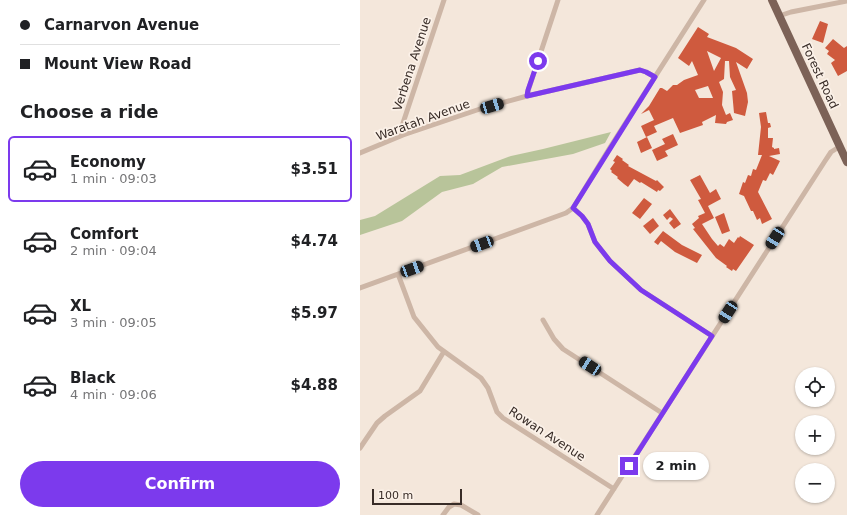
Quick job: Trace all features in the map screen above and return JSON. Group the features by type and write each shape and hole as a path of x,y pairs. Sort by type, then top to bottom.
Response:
{"main road":[{"name":"Forest Road","path":"772,0 847,162"}],"street":[{"name":"Verbena Avenue","path":"403,135 402,126 444,0"},
{"path":"527,96 558,0"},
{"path":"360,288 566,213 573,208 704,0"},
{"path":"779,16 791,12 847,1"},
{"name":"Waratah Avenue","path":"360,153 403,135 480,109 527,96 640,70 655,77"},
{"path":"597,515 825,161 831,152 840,147"},
{"path":"573,208 588,224 595,242 610,261 641,290 712,336"},
{"name":"Rowan Avenue","path":"398,274 414,317 443,353 481,378 488,388 497,412 503,418 614,489"},
{"path":"543,320 554,339 564,349 662,413"},
{"path":"360,448 377,423 420,391 443,353"},
{"path":"444,515 449,507 454,504 461,505 478,515"}],"green space":[{"path":"611,132 605,143 573,154 502,167 473,184 442,192 402,221 360,235 360,220 375,216 440,176 460,175 511,156"}],"building":[{"path":"820,21 828,24 823,43 812,39"},
{"path":"698,27 709,34 707,37 736,48 753,59 747,69 736,62 747,93 748,102 745,116 734,113 732,91 736,90 730,77 729,61 725,61 724,79 719,82 723,92 722,105 726,115 730,113 733,120 727,122 726,124 715,123 716,115 702,122 703,125 680,133 673,118 654,126 657,132 646,137 641,126 654,120 649,110 641,114 649,106 660,88 667,91 673,85 677,85 684,80 698,75 692,61 689,66 678,58","holes":["707,51 721,58 714,71","708,86 713,98 699,98 695,90"]},
{"path":"833,39 844,48 847,46 847,71 838,76 831,63 835,60 827,54 829,51 825,48"},
{"path":"766,112 768,123 770,123 771,127 768,128 768,138 773,138 772,147 774,149 779,148 780,154 769,156 780,161 773,175 770,173 766,181 763,180 758,192 772,219 762,224 760,218 757,220 753,211 751,211 744,196 739,194 743,182 745,183 748,175 751,176 753,169 756,170 762,155 758,155 761,127 759,113"},
{"path":"673,134 678,145 665,151 668,156 657,161 652,150 665,144 662,139"},
{"path":"647,137 652,148 641,153 637,142"},
{"path":"617,155 629,165 628,166 656,181 657,180 664,187 657,192 634,179 628,187 611,172 612,171 610,169 615,162 613,161"},
{"path":"700,175 710,193 716,189 721,199 708,206 714,218 702,224 712,239 718,246 720,244 724,247 729,239 734,243 740,236 754,245 736,271 733,269 732,271 716,258 693,229 695,228 692,224 699,218 698,216 705,213 698,200 701,199 690,180"},
{"path":"644,198 652,204 640,219 632,213"},
{"path":"670,209 681,224 674,229 669,223 673,219 670,217 667,220 663,215"},
{"path":"724,213 730,231 722,234 715,217"},
{"path":"653,218 659,226 650,234 643,226"},
{"path":"663,231 682,245 702,255 697,263 675,252 661,241 658,245 654,242"}],"route":[{"path":"538,61 527,96 640,70 655,77 573,208 588,224 595,242 610,261 641,290 712,336 629,466"}]}
